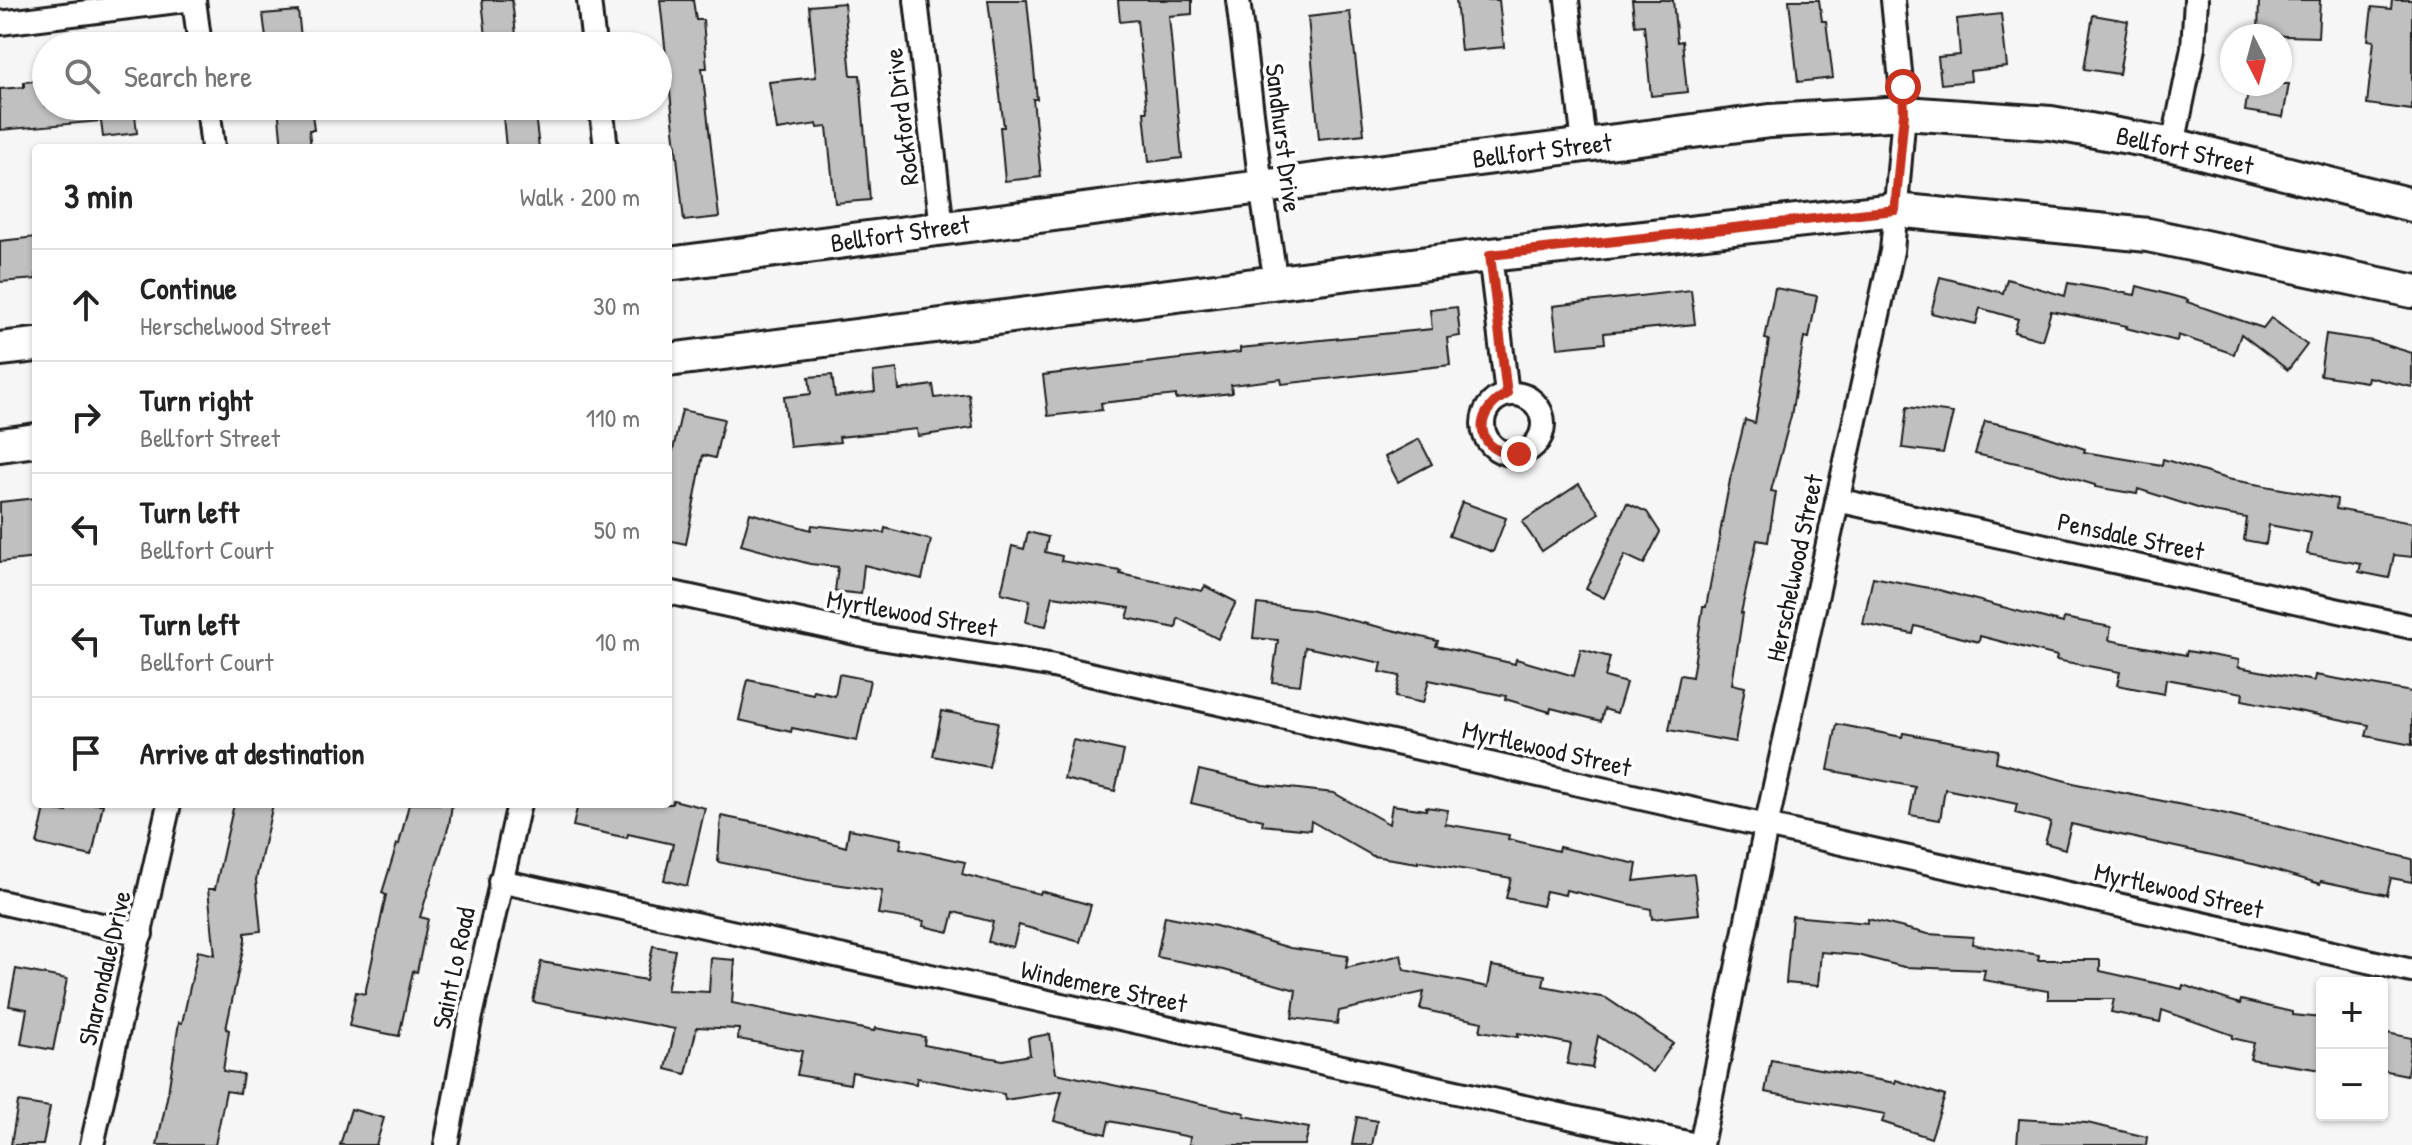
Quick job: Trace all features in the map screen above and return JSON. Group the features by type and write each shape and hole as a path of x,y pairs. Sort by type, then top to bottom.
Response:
{"main road":[{"name":"Bellfort Street","path":"672,263 1770,121 1904,113 2051,123 2173,145 2412,205"},
{"path":"672,359 1490,255 1895,210 2148,235 2412,291"},
{"path":"0,349 32,345"},
{"path":"0,445 32,441"}],"street":[{"path":"0,23 185,0"},
{"path":"194,0 198,32"},
{"path":"589,0 592,32"},
{"name":"Rockford Drive","path":"916,0 942,228"},
{"name":"Sandhurst Drive","path":"1238,0 1276,283"},
{"path":"1567,0 1584,144"},
{"name":"Herschelwood Street","path":"1699,1145 1892,251 1904,113 1893,0"},
{"path":"2173,145 2193,48 2196,0"},
{"path":"210,120 213,144"},
{"path":"603,120 606,144"},
{"path":"1490,255 1507,394"},
{"name":"Pensdale Street","path":"1837,500 2412,627"},
{"name":"Myrtlewood Street","path":"672,593 874,637 1049,665 2412,971"},
{"name":"Sharondale Drive","path":"92,1145 168,808"},
{"name":"Saint Lo Road","path":"446,1145 518,808"},
{"name":"Windemere Street","path":"500,881 1699,1145"},
{"path":"0,902 141,934"}],"building":[{"path":"482,0 512,0 516,32 485,32"},
{"path":"660,0 693,0 696,20 703,20 707,68 702,68 719,217 684,221 672,110 672,32 663,32"},
{"path":"988,0 1027,0 1041,177 1005,181 1000,127 1004,127"},
{"path":"1118,0 1192,0 1192,14 1169,16 1182,158 1149,162 1137,20 1120,22"},
{"path":"1456,0 1499,0 1504,47 1461,51"},
{"path":"1632,0 1673,0 1677,42 1682,41 1687,92 1651,96 1644,25 1635,26"},
{"path":"1789,0 1819,0 1822,21 1826,21 1833,78 1798,82"},
{"path":"2259,0 2320,0 2318,37 2292,36 2292,24 2258,24"},
{"path":"2392,0 2412,0 2412,110 2367,104 2374,41 2368,40 2372,7 2391,9"},
{"path":"844,3 851,75 860,75 870,200 835,203 827,127 818,128 817,124 777,130 769,82 816,77 809,6"},
{"path":"298,11 300,32 265,32 263,14"},
{"path":"1350,12 1364,134 1319,139 1308,17"},
{"path":"2001,14 2007,67 1970,71 1971,81 1941,84 1938,57 1960,55 1957,19"},
{"path":"2093,15 2128,21 2119,74 2084,69"},
{"path":"32,81 32,120 136,120 137,133 103,137 101,121 0,130 0,89 24,87 24,82"},
{"path":"2247,96 2287,96 2283,117 2245,111"},
{"path":"279,120 313,120 314,130 309,130 311,144 282,144"},
{"path":"503,120 536,120 539,144 506,144"},
{"path":"32,237 32,279 0,282 0,241"},
{"path":"1940,277 2003,293 2007,279 2065,296 2068,283 2135,295 2137,286 2188,300 2263,328 2271,318 2307,345 2288,370 2241,334 2234,354 2178,335 2177,341 2127,326 2051,311 2042,340 2014,332 2018,319 1980,308 1976,324 1931,313"},
{"path":"1775,288 1817,296 1809,338 1804,337 1791,416 1771,491 1776,492 1768,542 1757,540 1741,613 1732,684 1745,687 1735,742 1669,730 1680,675 1692,677 1703,607 1706,607 1730,480 1745,420 1755,423 1769,340 1765,339"},
{"path":"1691,290 1695,324 1604,333 1605,343 1558,348 1553,306"},
{"path":"1457,307 1460,336 1447,338 1450,365 1282,384 1281,379 1231,385 1232,393 1101,403 1102,410 1048,416 1043,375 1240,352 1240,348 1432,329 1430,310"},
{"path":"2326,334 2373,341 2412,353 2412,387 2368,377 2367,382 2320,375"},
{"path":"897,369 899,390 933,385 935,398 969,394 973,428 918,436 917,429 839,437 840,442 790,447 784,397 811,394 809,377 832,375 835,397 875,392 873,372"},
{"path":"1907,407 1953,413 1943,453 1902,448"},
{"path":"682,410 724,419 715,458 703,455 686,544 672,541 672,454"},
{"path":"1985,421 2027,430 2085,449 2084,452 2162,465 2163,459 2227,479 2337,499 2336,509 2412,523 2412,557 2394,555 2389,578 2359,572 2361,564 2307,554 2311,533 2269,525 2266,544 2244,540 2247,518 2207,511 2138,489 2137,494 2095,487 2035,467 1975,454"},
{"path":"1419,439 1432,464 1398,482 1385,457"},
{"path":"1579,484 1599,513 1542,551 1522,522"},
{"path":"32,498 32,558 0,562 0,502"},
{"path":"1462,502 1506,518 1493,552 1449,536"},
{"path":"1627,503 1647,512 1660,532 1644,564 1625,555 1604,598 1586,589"},
{"path":"750,513 811,530 812,525 884,533 885,528 931,540 922,579 864,565 861,594 835,591 838,567 810,564 741,545"},
{"path":"1028,532 1048,537 1045,552 1062,556 1061,561 1121,571 1120,574 1202,591 1205,586 1236,602 1218,639 1178,618 1176,628 1127,618 1130,608 1053,596 1046,626 1026,622 1030,600 1001,593 1012,546 1024,549"},
{"path":"1873,577 1939,590 2063,623 2064,618 2111,627 2109,640 2186,655 2187,651 2239,660 2238,667 2314,681 2315,675 2412,692 2412,745 2366,736 2369,725 2242,700 2243,693 2166,679 2164,694 2117,685 2120,672 2056,660 2057,656 1980,636 1979,642 1915,626 1913,634 1863,624"},
{"path":"1257,604 1309,610 1438,641 1436,646 1515,664 1516,659 1574,676 1581,649 1610,657 1605,677 1626,683 1617,713 1604,709 1601,721 1551,708 1550,712 1505,699 1506,696 1429,680 1423,703 1395,697 1400,676 1380,672 1382,663 1305,647 1300,685 1272,682 1278,640 1253,638"},
{"path":"839,674 870,680 857,741 792,728 791,732 739,720 748,680 835,696"},
{"path":"942,711 998,722 989,767 933,756"},
{"path":"1837,724 1902,737 1903,733 1998,750 1996,762 2077,784 2218,812 2412,859 2412,882 2391,878 2387,895 2321,881 2320,884 2257,865 2071,824 2065,849 2045,843 2051,822 2015,813 2017,804 1945,789 1940,820 1910,815 1915,787 1828,770"},
{"path":"1073,740 1124,751 1115,791 1064,779"},
{"path":"1199,770 1263,785 1334,793 1389,824 1392,805 1448,810 1445,824 1509,835 1508,839 1558,851 1559,847 1637,864 1634,881 1694,874 1699,914 1652,919 1651,909 1566,890 1565,895 1546,891 1542,906 1506,898 1511,878 1373,856 1311,821 1310,830 1262,825 1263,820 1191,803"},
{"path":"673,800 705,808 687,886 664,880 673,844 573,826 577,808 672,808"},
{"path":"45,808 67,812 68,808 102,808 92,856 37,844"},
{"path":"233,808 272,808 256,880 261,931 245,933 226,1029 229,1030 223,1071 243,1074 240,1093 226,1091 215,1145 157,1145 179,1022 182,1023 198,951 215,955 208,889 215,889"},
{"path":"408,808 451,808 420,917 428,919 399,1036 349,1026 356,992 365,994 386,895 382,893"},
{"path":"721,816 846,847 849,829 902,839 900,848 965,862 962,874 1091,905 1080,942 1019,925 1013,947 988,942 993,922 954,912 949,932 923,926 924,921 878,914 882,891 718,862"},
{"path":"1165,916 1216,926 1290,948 1348,956 1346,968 1401,955 1404,970 1488,987 1492,966 1545,975 1543,986 1606,998 1673,1043 1653,1072 1598,1036 1592,1068 1567,1064 1571,1044 1518,1033 1518,1037 1480,1031 1482,1022 1420,1009 1424,992 1339,1011 1337,1024 1292,1018 1296,990 1224,970 1157,957"},
{"path":"1792,916 1867,923 1868,919 1928,934 1973,937 1972,944 2039,955 2038,960 2100,960 2100,971 2182,989 2183,985 2240,1004 2241,1000 2292,1012 2292,1015 2316,1017 2316,1069 2250,1059 2254,1043 2232,1038 2233,1035 2162,1010 2160,1022 2111,1012 2114,999 2048,999 2048,991 1983,980 1985,970 1904,967 1857,955 1821,952 1818,986 1786,983"},
{"path":"653,946 675,950 667,990 709,992 711,958 735,960 732,1003 874,1031 875,1028 925,1037 924,1045 1003,1060 1030,1055 1028,1038 1050,1034 1056,1073 1309,1128 1305,1145 1189,1145 1190,1137 1109,1121 1106,1134 1054,1121 1062,1091 1005,1100 1004,1094 917,1078 916,1084 852,1072 850,1084 797,1075 802,1051 738,1039 739,1029 697,1027 686,1074 666,1069 675,1029 533,1002 541,962 646,980"},
{"path":"16,969 67,979 53,1050 21,1044 27,1009 9,1006"},
{"path":"2388,1033 2412,1038 2407,1075 2388,1071"},
{"path":"1771,1060 1895,1083 1896,1080 1945,1096 1931,1138 1882,1122 1885,1114 1765,1092"},
{"path":"18,1102 50,1107 43,1145 11,1145"},
{"path":"351,1109 384,1118 376,1145 340,1145"},
{"path":"1357,1117 1377,1121 1372,1145 1352,1145"},
{"path":"2019,1119 2087,1123 2147,1137 2146,1145 2017,1145"}],"route":[{"path":"1519,454 1509,454 1492,446 1483,429 1486,410 1492,402 1507,394 1490,255 1895,210 1904,113 1903,87"}]}
